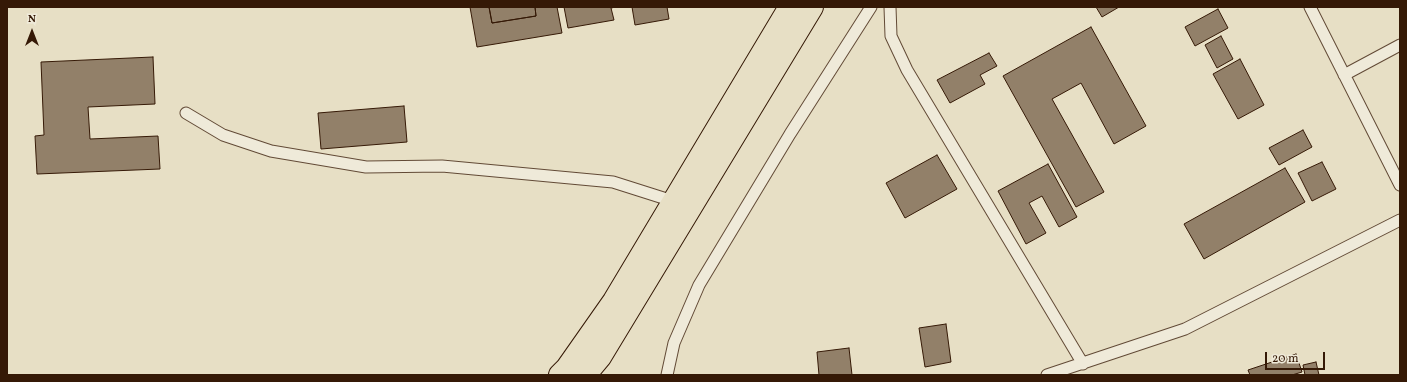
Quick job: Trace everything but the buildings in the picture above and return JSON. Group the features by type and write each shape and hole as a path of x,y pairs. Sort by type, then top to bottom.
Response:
{"highway":[{"path":"780,41 790,7"},
{"path":"585,375 600,357 682,204 780,41 812,7"},
{"path":"560,375 576,355 682,204"}],"lane":[{"path":"667,375 674,343 699,285 790,134 871,7"},
{"path":"890,7 891,36 907,70 1083,364"},
{"path":"1310,7 1400,184"},
{"path":"1344,75 1400,45"},
{"path":"186,113 223,135 271,151 366,167 442,166 613,182 682,204"},
{"path":"1047,375 1185,329 1400,220"}]}
